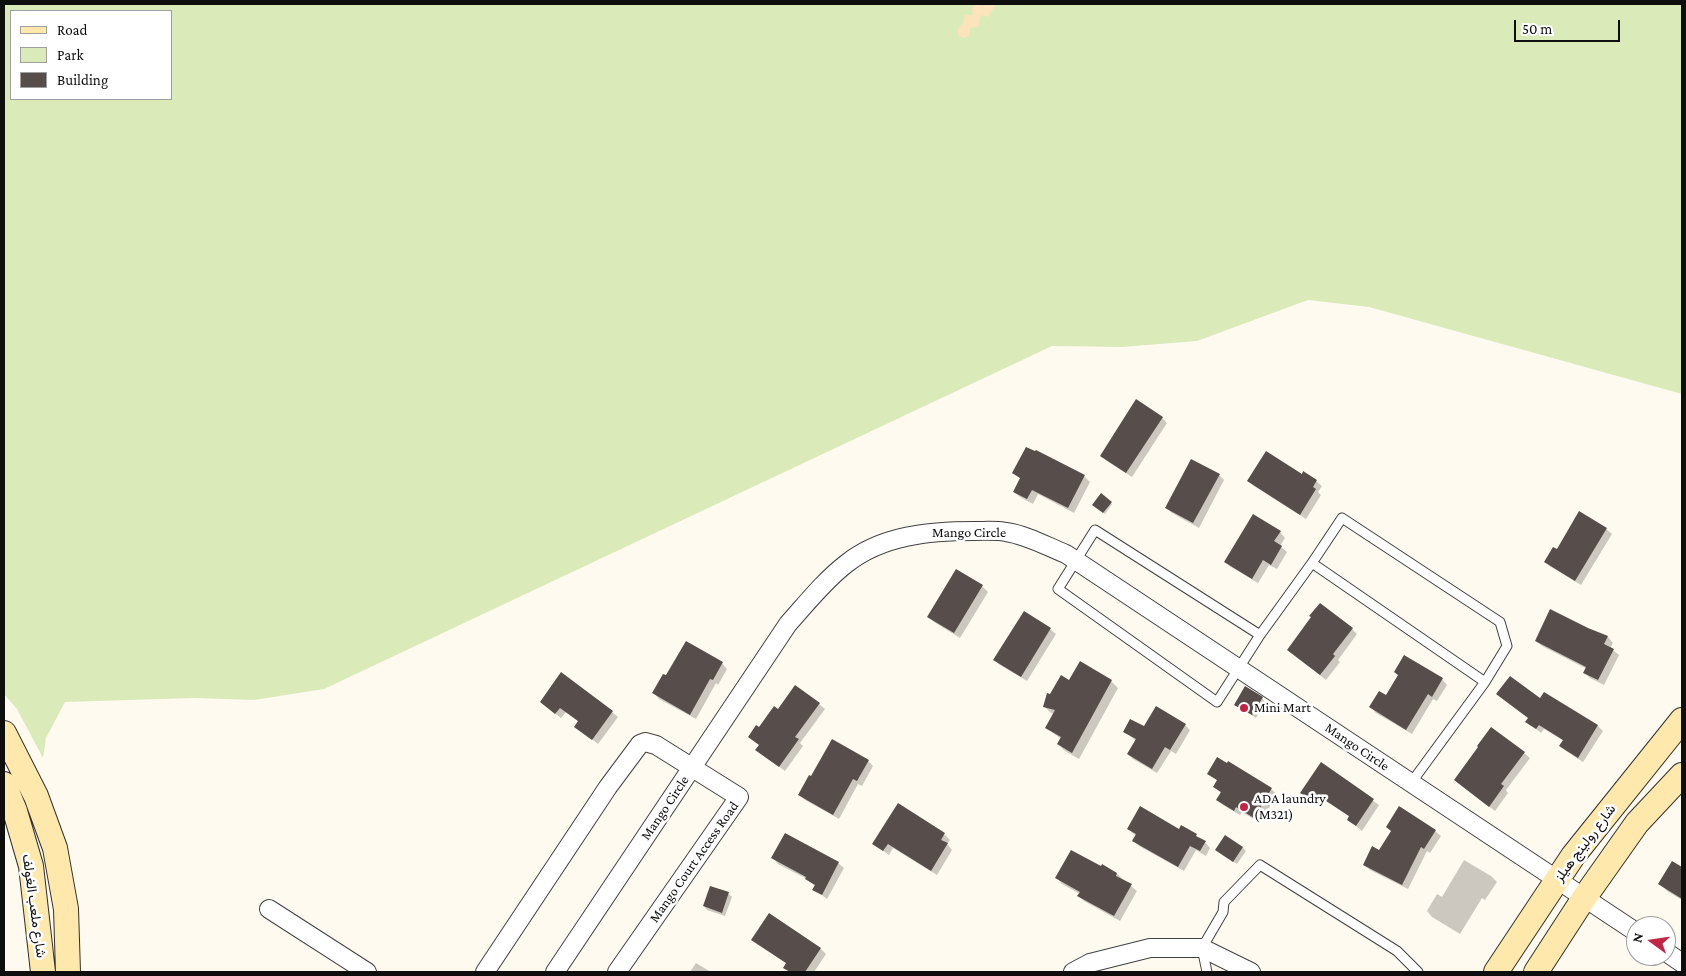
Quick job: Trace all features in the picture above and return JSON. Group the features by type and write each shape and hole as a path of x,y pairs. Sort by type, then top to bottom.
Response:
{"main road":[{"name":"شارع رولينج هيلز","path":"1496,972 1573,856 1682,720"},
{"name":"شارع ملعب الغولف","path":"4,733 36,796 55,848 66,909 68,971"},
{"path":"1536,972 1584,898 1637,823 1682,776"},
{"name":"شارع ملعب الغولف","path":"4,784 15,811 31,866 42,972"}],"street":[{"name":"Mango Circle","path":"555,972 788,624 816,592 846,564 877,545 917,534 1004,531 1026,536 1066,554 1626,925"},
{"path":"485,972 608,787 640,744 645,742 656,745 692,767"},
{"name":"Mango Court Access Road","path":"617,972 739,797 692,767"},
{"path":"269,910 367,972"},
{"path":"1073,972 1090,964 1150,948 1202,948 1251,972"}],"lane":[{"path":"1260,635 1095,530 1058,588 1217,702 1260,635 1342,518 1500,622 1507,646 1485,682 1411,783"},
{"path":"1312,563 1485,682"},
{"path":"1207,972 1202,948 1223,912 1224,902 1260,865 1397,950 1418,972"}],"green space":[{"path":"4,4 1682,4 1682,394 1369,307 1308,300 1197,341 1122,347 1052,346 324,689 254,700 194,698 65,702 46,738 43,758 17,709 4,694"}],"sand":[{"path":"974,4 983,6 985,4 996,4 988,17 981,15 978,27 970,28 969,34 964,38 959,36 957,32 963,23 965,15 973,15 972,9"}],"building":[{"path":"1136,399 1163,417 1126,473 1100,456"},
{"path":"1026,447 1036,450 1085,475 1068,508 1032,490 1027,499 1013,492 1020,478 1012,473"},
{"path":"1266,451 1302,474 1303,471 1317,480 1313,487 1316,489 1300,515 1247,481"},
{"path":"1191,459 1220,474 1193,523 1165,508"},
{"path":"1101,493 1112,502 1103,513 1092,505"},
{"path":"1579,511 1607,528 1575,581 1544,562 1553,547 1557,549"},
{"path":"1253,514 1281,531 1274,541 1282,546 1271,565 1263,560 1252,579 1224,562"},
{"path":"956,569 983,585 954,633 927,617"},
{"path":"1320,603 1353,628 1320,675 1287,650 1311,617 1309,616"},
{"path":"1550,609 1608,636 1604,644 1614,649 1598,680 1583,673 1586,667 1535,641"},
{"path":"1024,611 1051,628 1021,677 993,660"},
{"path":"686,641 723,662 713,680 710,679 690,715 652,693 663,674 666,675"},
{"path":"1404,655 1443,678 1432,697 1428,694 1406,730 1369,707 1379,691 1386,695 1398,675 1394,672"},
{"path":"1080,661 1112,680 1072,753 1057,744 1061,737 1045,728 1055,710 1043,707 1047,693 1050,694 1061,675 1069,680"},
{"path":"561,672 613,711 592,740 574,727 578,721 560,708 555,714 540,702"},
{"path":"1510,676 1540,698 1544,692 1598,725 1578,758 1559,746 1563,740 1539,725 1536,729 1525,722 1528,718 1496,694"},
{"path":"795,685 820,703 795,737 799,739 779,767 755,750 759,745 748,737 756,725 759,727 774,706 778,709"},
{"path":"1245,686 1263,697 1252,715 1234,705"},
{"path":"1156,706 1186,724 1170,750 1165,747 1152,769 1127,754 1136,739 1123,732 1130,719 1144,726"},
{"path":"1491,727 1525,752 1501,784 1504,786 1489,807 1454,780"},
{"path":"832,739 869,760 857,781 853,779 833,815 798,795"},
{"path":"1217,757 1227,763 1228,761 1272,788 1254,818 1236,807 1234,811 1216,800 1221,792 1213,787 1217,780 1207,774"},
{"path":"1321,762 1374,799 1356,826 1347,820 1349,816 1317,795 1313,801 1300,793"},
{"path":"898,803 945,833 941,840 948,843 931,871 888,844 883,851 872,844"},
{"path":"1140,806 1179,829 1181,825 1197,834 1196,836 1206,841 1200,851 1190,846 1178,867 1132,841 1136,834 1127,829"},
{"path":"1399,806 1436,830 1424,849 1421,847 1402,885 1363,865 1372,846 1379,850 1391,831 1386,827"},
{"path":"785,833 839,862 822,895 812,890 815,885 805,879 806,877 771,858"},
{"path":"1225,835 1243,847 1233,862 1215,850"},
{"path":"1071,850 1101,866 1102,864 1117,873 1116,876 1132,884 1114,916 1077,896 1080,892 1055,878"},
{"path":"1672,861 1682,867 1682,899 1658,884"},
{"path":"710,886 729,892 722,913 703,906"},
{"path":"769,913 821,948 805,972 790,972 783,968 786,963 751,940"}],"place":[{"name":"Mini Mart","path":"1244,708"},
{"name":"ADA laundry (M321)","path":"1244,807"}]}
